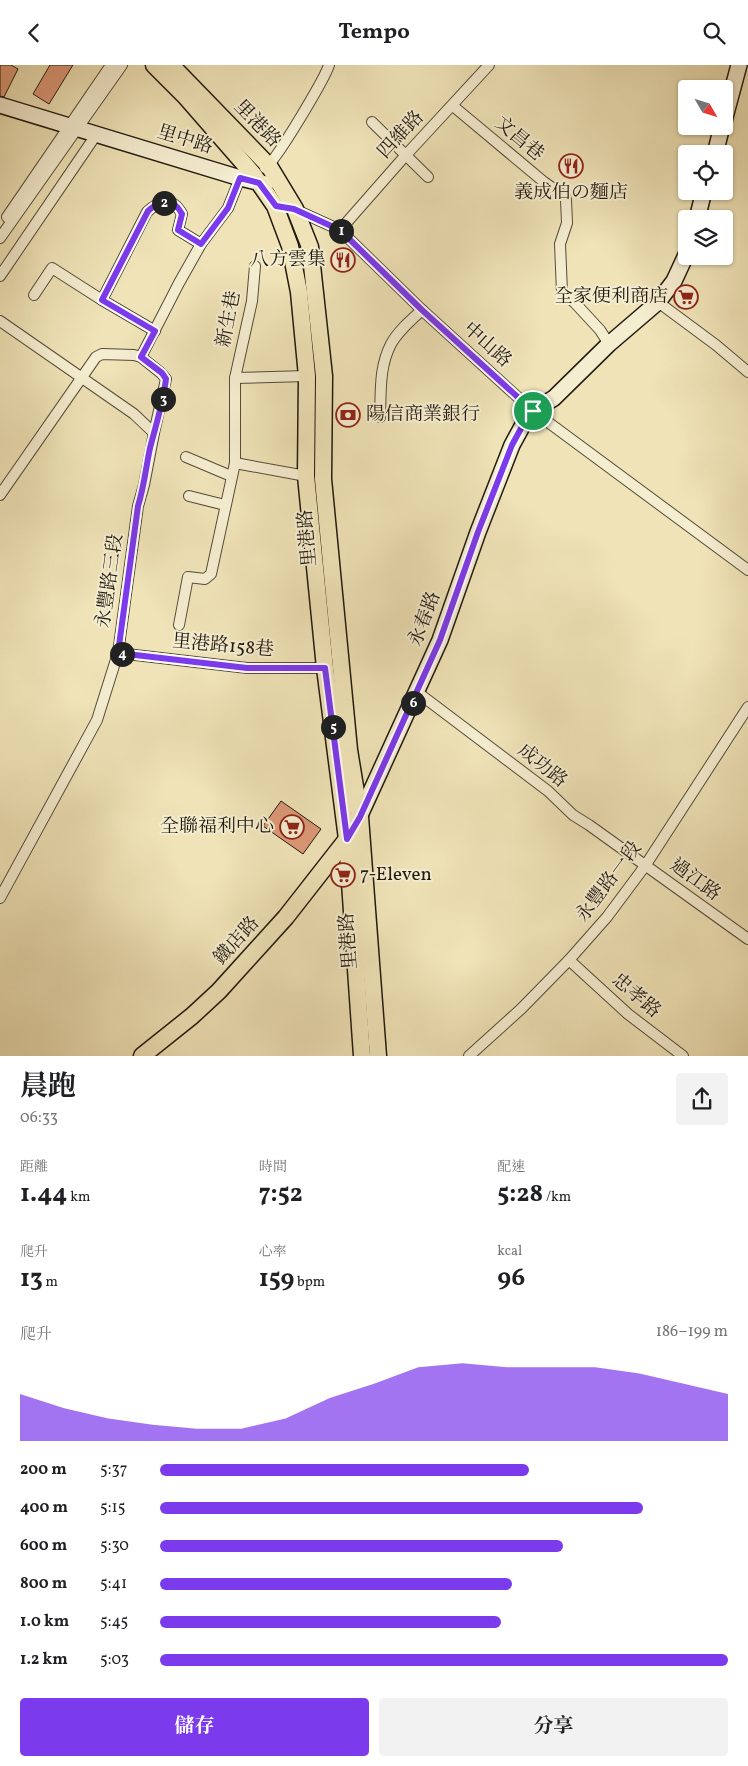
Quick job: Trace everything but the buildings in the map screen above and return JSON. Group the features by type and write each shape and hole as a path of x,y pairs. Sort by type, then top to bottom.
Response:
{"main road":[{"name":"里港路","path":"154,65 185,96 276,206 290,246 299,292 307,376 306,476 325,668 347,839 362,1056"},
{"name":"里港路","path":"171,65 269,165 294,209 310,247 324,376 324,488 349,750 360,817 378,1056"},
{"path":"185,65 189,83"},
{"name":"鐵店路","path":"142,1056 220,991 286,917 347,839"}],"street":[{"path":"0,238 111,65"},
{"path":"0,226 73,127 122,65"},
{"path":"0,495 96,357 102,354 141,357 201,244 251,178 269,165 281,150 329,65"},
{"name":"四維路","path":"340,230 489,65"},
{"path":"733,87 739,65"},
{"name":"里中路","path":"0,105 96,135 282,186"},
{"name":"文昌巷","path":"453,105 566,200 567,223 560,244 562,292 600,330 609,344"},
{"path":"372,122 428,177"},
{"path":"0,276 96,135"},
{"path":"102,300 148,211 157,203 170,202 177,205 182,214 178,230 201,244"},
{"name":"中山路","path":"276,206 294,209 340,230 422,310 533,411 748,570"},
{"path":"533,411 554,398 609,344 658,302 674,281 681,265"},
{"name":"新生巷","path":"179,625 188,577 205,579 210,574 235,463 235,378 252,301 255,266"},
{"path":"34,295 52,268 155,331"},
{"path":"658,302 716,345 748,372"},
{"path":"380,417 381,379 384,362 391,344 402,329 422,310"},
{"path":"0,321 134,414 154,433"},
{"name":"永豐路三段","path":"0,898 97,720 118,653 138,506 166,379 162,373 141,357"},
{"path":"235,378 307,376"},
{"name":"永春路","path":"347,839 360,817 440,640 478,532 512,445 533,411"},
{"path":"186,457 231,476"},
{"path":"235,463 306,476"},
{"path":"189,496 225,505"},
{"name":"里港路158巷","path":"118,653 247,668 325,668"},
{"name":"成功路","path":"417,692 548,791 573,815 646,866"},
{"name":"永豐路一段","path":"469,1056 521,1009 569,961 607,917 646,866 748,707"},
{"name":"過江路","path":"646,866 748,939"},
{"name":"忠孝路","path":"569,961 628,1014 683,1056"}],"place":[{"name":"義成伯の麵店","path":"571,166"},
{"name":"八方雲集","path":"343,260"},
{"name":"全家便利商店","path":"686,297"},
{"name":"陽信商業銀行","path":"348,415"},
{"name":"全聯福利中心","path":"292,827"},
{"name":"7-Eleven","path":"343,875"}],"route":[{"path":"240,178 259,183 276,206 294,209 340,230 422,310 533,411 512,445 478,532 440,640 360,817 347,839 325,668 247,668 118,653 138,506 160,415 166,379 162,373 141,357 155,331 102,300 148,211 157,203 170,202 177,205 182,214 178,230 201,244 228,208 240,178"}]}
